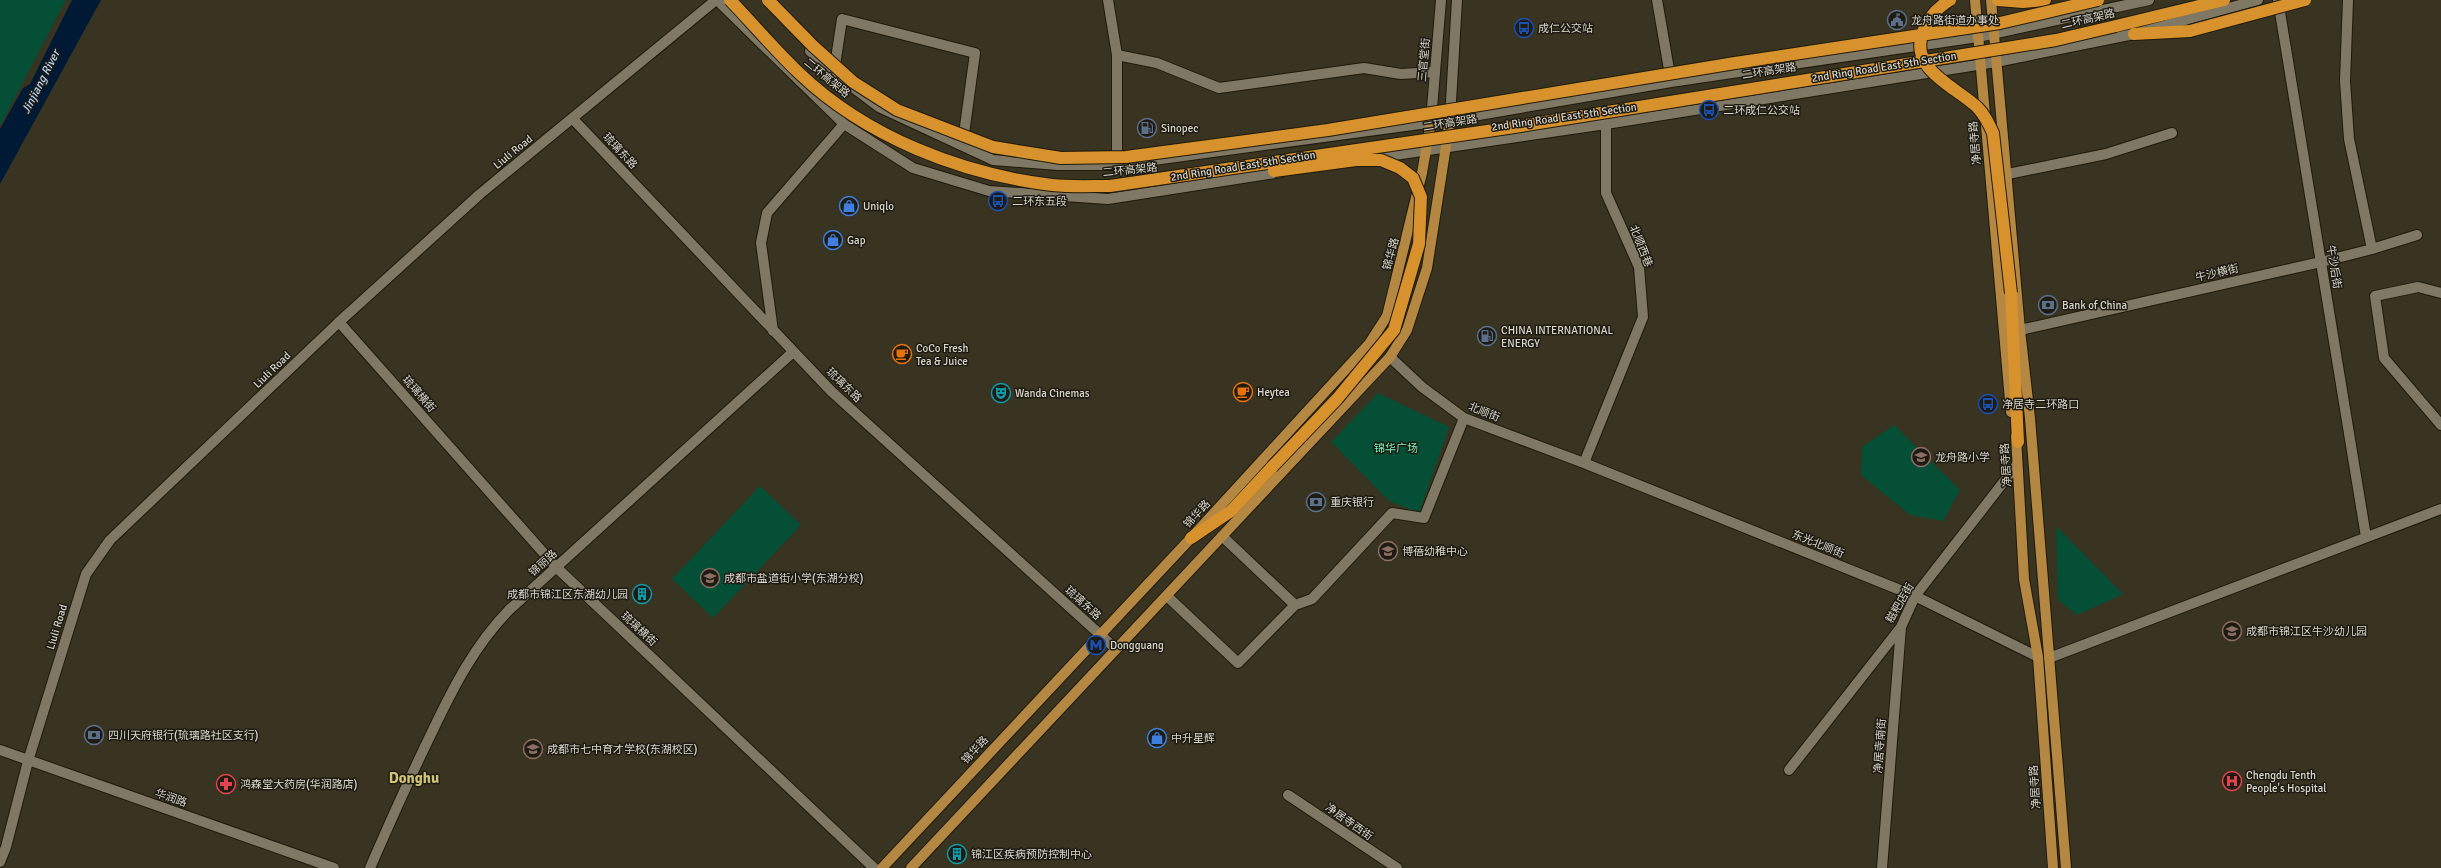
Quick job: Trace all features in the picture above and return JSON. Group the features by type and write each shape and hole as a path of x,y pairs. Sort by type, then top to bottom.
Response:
{"highway":[{"name":"二环高架路","path":"730,0 799,73 840,107 883,133 936,157 999,175 1053,185 1110,186 1192,176 2056,40 2224,0"},
{"name":"二环高架路","path":"768,0 813,46 853,82 897,110 993,148 1061,158 1126,157 1328,130 1728,64 2000,23 2098,0"},
{"path":"1950,0 1931,15 1920,37 1920,46 1928,68 1942,81 1978,108 1988,120 1993,133 2011,293 2018,442"},
{"path":"1998,0 2023,2 2045,0"},
{"path":"2134,34 2190,31 2305,0"},
{"path":"1191,538 1231,511 1337,399 1394,330 1419,244 1421,197 1413,178 1400,168 1381,160 1356,160 1234,177 1192,176"}],"main road":[{"name":"净居寺路","path":"1975,0 2012,419 2018,442 2016,466 2021,497 2024,579 2038,657 2053,868"},
{"path":"1991,0 2008,174 2020,330 2030,418 2066,868"},
{"path":"911,868 1390,357 1407,330 1427,268 1450,120"},
{"name":"锦华路","path":"882,868 1191,538 1369,344 1387,316 1419,188 1431,122"}],"street":[{"name":"Liuli Road","path":"0,862 6,847 28,761 86,574 110,540 339,322 480,194 716,0"},
{"name":"2nd Ring Road East 5th Section","path":"716,0 844,124 913,168 989,191 1108,199 1425,150 1606,124 1981,63 1996,62 2134,34 2258,0"},
{"name":"2nd Ring Road East 5th Section","path":"761,0 834,73 879,107 993,160 1058,165 1117,165 1450,120 1671,82 1978,37 2149,0"},
{"path":"1108,0 1117,55 1117,165"},
{"name":"三官堂街","path":"1431,122 1441,0"},
{"path":"1450,120 1457,0"},
{"path":"1657,0 1671,82"},
{"name":"牛沙后街","path":"2278,0 2366,537"},
{"path":"2348,0 2345,81 2349,139 2372,249"},
{"path":"834,73 842,19 975,53 962,145"},
{"path":"1117,55 1157,63 1219,88 1364,68 1401,74 1435,72"},
{"name":"琉璃东路","path":"573,119 773,331 831,390 1116,649"},
{"path":"773,331 760,242 767,213 844,124"},
{"name":"北顺西巷","path":"1584,463 1643,317 1638,267 1606,193 1606,124"},
{"path":"2008,174 2106,154 2172,133"},
{"name":"牛沙横街","path":"2020,330 2321,262 2418,235"},
{"path":"2441,293 2418,287 2374,296 2384,358 2441,424"},
{"name":"琉璃横街","path":"339,322 556,567 874,868"},
{"name":"锦丽路","path":"370,868 447,700 481,641 509,610 794,352"},
{"name":"北顺街","path":"1390,357 1422,387 1464,418 1584,463"},
{"path":"1169,598 1238,662 1295,605 1312,599 1392,514 1424,518 1464,418"},
{"name":"东光北顺街","path":"1584,463 1915,596 2038,657"},
{"name":"糍粑店街","path":"1789,770 1901,627 1915,596 2016,466"},
{"path":"2049,658 2441,509"},
{"path":"1222,536 1295,605"},
{"name":"净居寺南街","path":"1882,868 1901,627"},
{"name":"华润路","path":"0,750 334,868"},
{"name":"净居寺西街","path":"1288,795 1397,868"}],"green space":[{"path":"0,0 66,0 0,126"},
{"name":"锦华广场","path":"1378,393 1449,427 1419,513 1389,501 1331,442"},
{"path":"1894,425 1960,490 1943,521 1910,515 1861,475 1862,447"},
{"path":"760,486 801,525 713,618 672,579"},
{"path":"2056,526 2123,594 2077,615 2058,600"}],"water":[{"name":"Jinjiang River","path":"72,0 101,0 0,184 0,129 23,88 30,84"}],"place":[{"name":"龙舟路街道办事处","path":"1897,20"},
{"name":"成仁公交站","path":"1524,28"},
{"name":"二环成仁公交站","path":"1709,110"},
{"name":"Sinopec","path":"1147,128"},
{"name":"二环东五段","path":"998,201"},
{"name":"Uniqlo","path":"849,206"},
{"name":"Gap","path":"833,240"},
{"name":"Bank of China","path":"2048,305"},
{"name":"CHINA INTERNATIONAL ENERGY","path":"1487,336"},
{"name":"CoCo Fresh Tea & Juice","path":"902,354"},
{"name":"Heytea","path":"1243,392"},
{"name":"Wanda Cinemas","path":"1001,393"},
{"name":"净居寺二环路口","path":"1988,404"},
{"name":"龙舟路小学","path":"1921,457"},
{"name":"重庆银行","path":"1316,502"},
{"name":"博蓓幼稚中心","path":"1388,551"},
{"name":"成都市盐道街小学(东湖分校)","path":"710,578"},
{"name":"成都市锦江区东湖幼儿园","path":"642,594"},
{"name":"成都市锦江区牛沙幼儿园","path":"2232,631"},
{"name":"Dongguang","path":"1096,645"},
{"name":"四川天府银行(琉璃路社区支行)","path":"94,735"},
{"name":"中升星辉","path":"1157,738"},
{"name":"成都市七中育才学校(东湖校区)","path":"533,749"},
{"name":"Chengdu Tenth People's Hospital","path":"2232,781"},
{"name":"鸿森堂大药房(华润路店)","path":"226,784"},
{"name":"锦江区疾病预防控制中心","path":"957,854"}],"district":[{"name":"Donghu","path":"414,778"}]}
